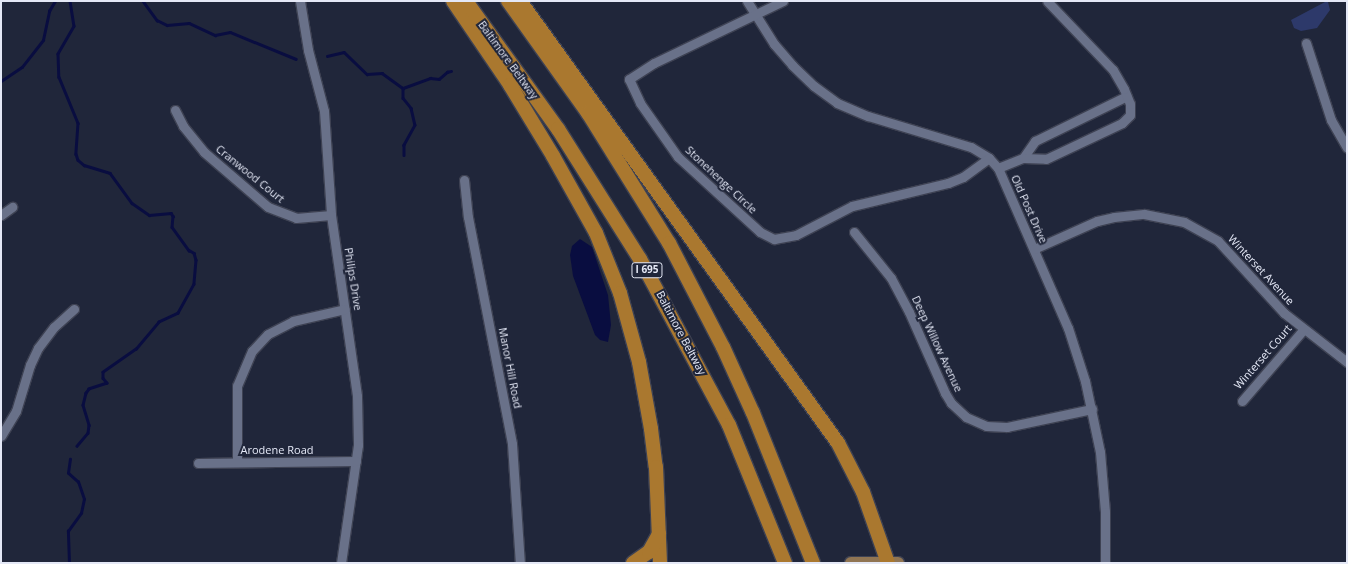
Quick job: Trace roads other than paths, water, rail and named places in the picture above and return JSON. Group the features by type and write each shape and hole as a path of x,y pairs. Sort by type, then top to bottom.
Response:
{"highway":[{"path":"453,1 536,127 607,257 630,326 646,395 656,467 660,563"},
{"name":"Baltimore Beltway","path":"466,1 558,129 640,259 729,425 785,563"},
{"name":"I 695","path":"508,1 588,112 669,243 723,347 753,413 813,563"},
{"path":"520,1 643,168 838,443 863,492 888,563"},
{"path":"633,563 649,552 659,534"}],"main road":[{"path":"851,563 898,563"}],"street":[{"name":"Philips Drive","path":"300,1 308,50 324,111 331,215 346,309 357,396 356,461 341,563"},
{"name":"Old Post Drive","path":"747,1 792,65 814,86 837,103 868,116 971,147 989,158 998,168 1068,328 1092,409 1103,483 1105,563"},
{"name":"Stonehenge Circle","path":"783,1 654,63 629,79 640,103 678,157 767,237 774,239 796,235 864,202 948,183 963,177 989,158"},
{"path":"998,168 1023,158 1046,159 1122,124 1131,110 1127,96 1113,70 1047,1"},
{"path":"1306,43 1331,120 1347,148"},
{"path":"1023,158 1035,141 1127,96"},
{"name":"Cranwood Court","path":"175,110 183,126 204,152 268,208 296,218 331,215"},
{"name":"Manor Hill Road","path":"464,180 468,217 512,444 520,563"},
{"path":"1,215 12,207"},
{"name":"Winterset Avenue","path":"1034,249 1090,224 1114,217 1144,214 1172,218 1196,227 1218,241 1265,293 1303,330 1347,362"},
{"name":"Deep Willow Avenue","path":"854,232 891,278 909,312 945,393 966,418 986,426 1007,427 1092,409"},
{"path":"1,436 16,411 30,365 38,348 54,327 74,309"},
{"path":"237,462 237,386 252,351 268,334 293,320 346,309"},
{"name":"Winterset Court","path":"1242,401 1303,330"},
{"name":"Arodene Road","path":"198,463 356,461"}],"waterway":[{"path":"1,81 22,67 43,40 49,11 55,1"},
{"path":"70,1 74,26 58,54 59,77 78,123 76,154 78,160 84,165 110,173 132,203 149,215 171,213 173,216 172,227 189,250 194,253 196,260 194,284 178,313 159,322 136,349 103,372 103,378 107,383 89,389 86,393 83,405 89,425 88,433 77,446"},
{"path":"143,1 157,20 167,25 189,23 215,35 230,32 296,59"},
{"path":"327,56 344,52 367,74 382,73 403,88"},
{"path":"403,88 430,78 439,79 447,72 451,71"},
{"path":"403,88 403,98 411,108 415,125 404,145 404,155"},
{"path":"69,563 68,531 81,513 84,499 78,482 68,473 70,459"}]}
